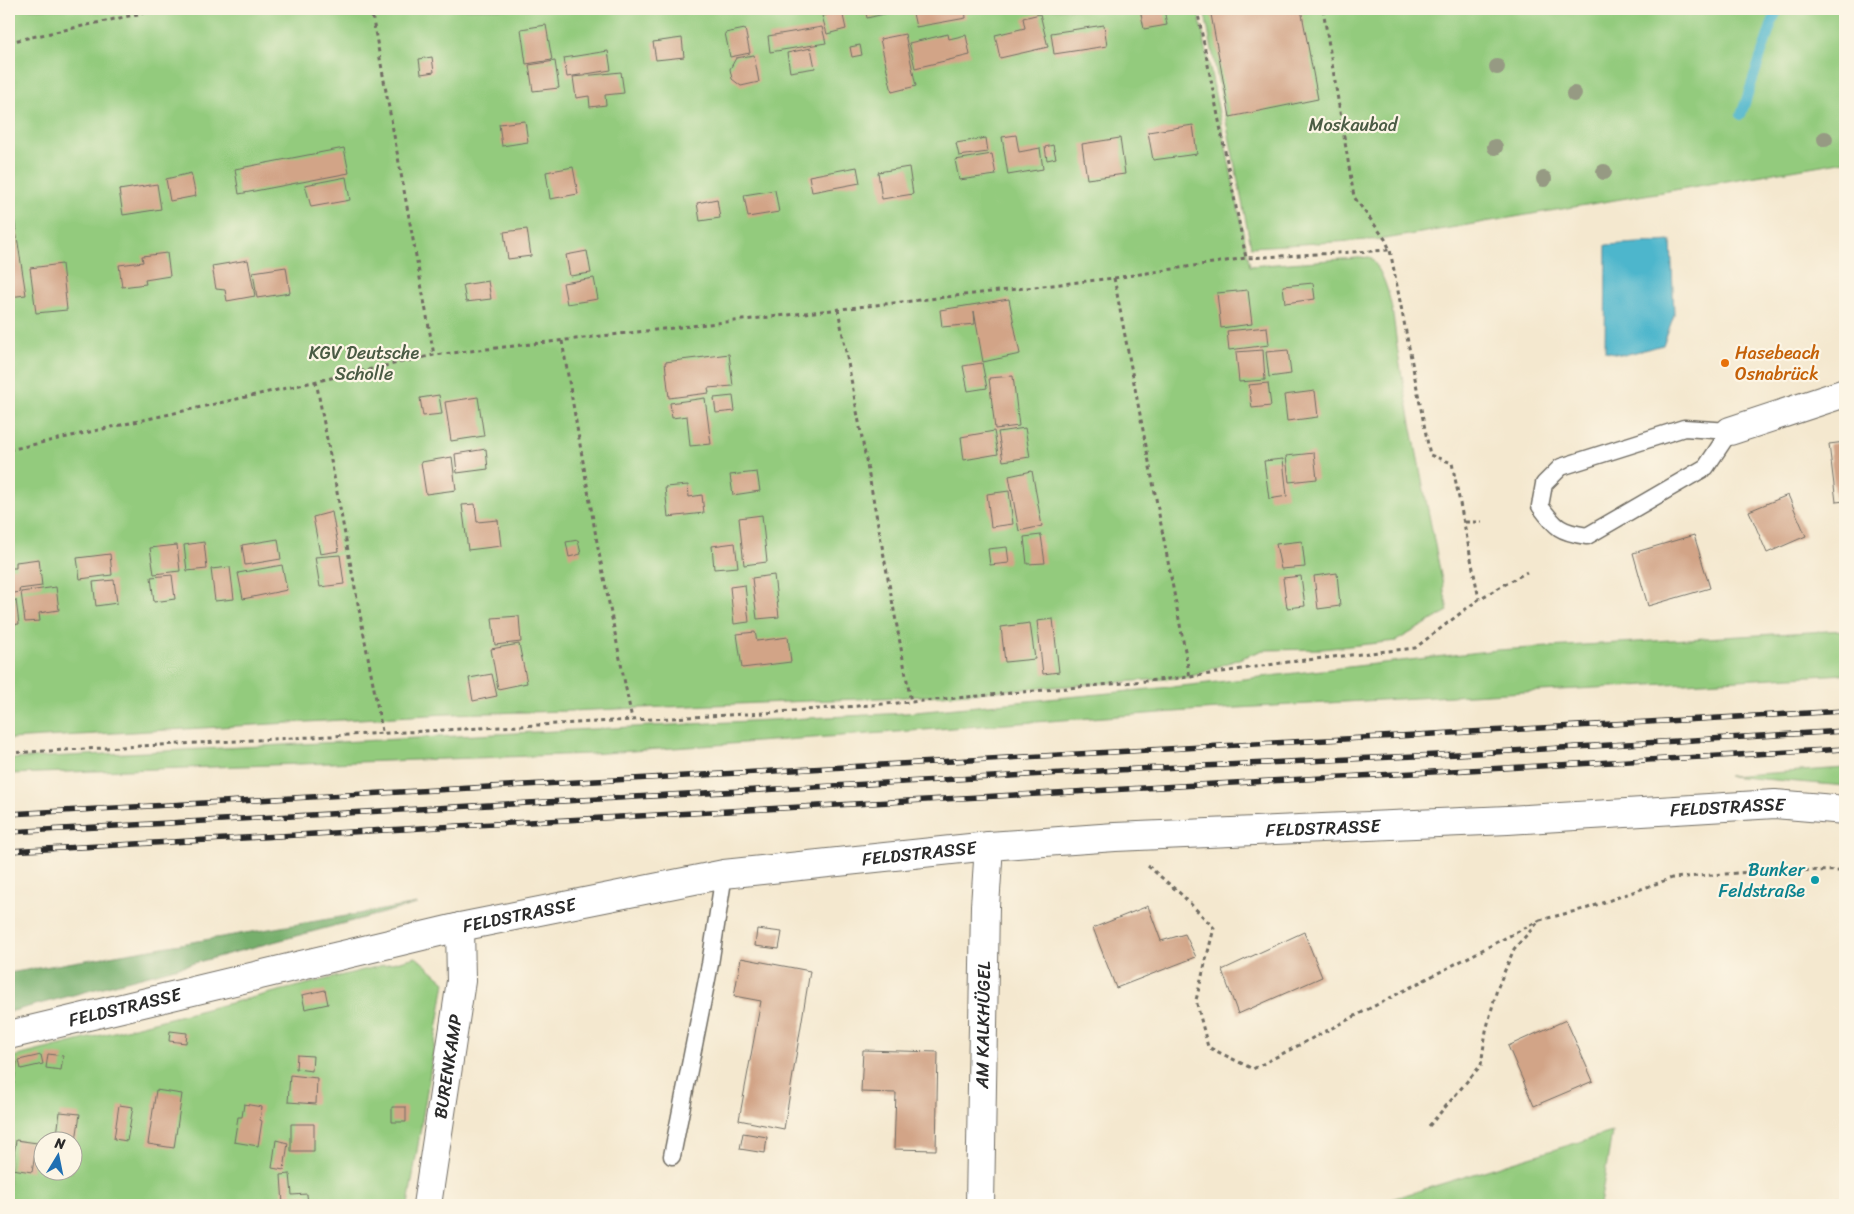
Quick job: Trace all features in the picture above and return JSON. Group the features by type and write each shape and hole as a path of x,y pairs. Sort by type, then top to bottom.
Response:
{"street":[{"path":"1730,431 1845,393"},
{"name":"FELDSTRASSE","path":"9,1036 460,927 724,874 989,846 1115,837 1508,820 1775,804 1845,810"},
{"name":"AM KALKHÜGEL","path":"980,1205 985,906 989,846"},
{"name":"BURENKAMP","path":"427,1205 461,981 460,927"}],"lane":[{"path":"1684,428 1730,431 1706,467 1587,536 1565,532 1549,518 1540,506 1544,484 1561,467 1684,428"},
{"path":"672,1156 710,964 724,874"}],"path":[{"path":"9,42 161,9"},
{"path":"371,9 434,355"},
{"path":"1197,9 1246,258"},
{"path":"1323,9 1354,197 1385,239 1390,250 1430,455 1452,463 1479,599"},
{"path":"9,450 434,355 1114,278 1246,258 1390,250"},
{"path":"1114,278 1190,677"},
{"path":"838,309 912,702"},
{"path":"562,341 598,548 632,719"},
{"path":"316,381 382,732"},
{"path":"1465,522 1482,522"},
{"path":"9,753 912,702 1190,677 1288,662 1415,648 1479,599 1527,572"},
{"path":"1115,837 1182,895 1214,928 1196,1000 1208,1047 1253,1069 1540,920 1588,908 1672,878 1778,870 1845,871"},
{"path":"1429,1126 1481,1065 1486,1031 1497,989 1514,949 1540,920"}],"green space":[{"name":"KGV Deutsche Scholle","path":"9,9 1198,9 1250,266 1370,257 1384,281 1392,308 1406,396 1448,611 1396,641 1322,649 1263,650 1190,677 928,696 569,711 447,714 9,739"},
{"name":"Moskaubad","path":"1204,9 1845,9 1845,161 1385,239 1251,247"},
{"path":"1845,630 1845,674 1202,710 590,754 9,774 9,759 906,713 1191,685 1497,650"},
{"path":"1845,768 1845,786 1728,776"},
{"path":"417,904 9,1012 9,973"},
{"path":"416,957 445,982 408,1205 9,1205 9,1058"},
{"path":"1612,1132 1600,1205 1372,1205"}],"water":[{"path":"1671,241 1674,315 1663,345 1624,355 1605,351 1606,245"}],"building":[{"path":"865,9 896,9 897,11 867,18"},
{"path":"912,9 965,9 966,18 916,27"},
{"path":"1140,9 1164,9 1167,25 1144,29"},
{"path":"1210,9 1301,9 1318,99 1230,117"},
{"path":"842,11 846,29 827,34 822,16"},
{"path":"1040,14 1048,47 1000,58 995,35 1025,28 1023,18"},
{"path":"546,25 552,60 526,64 521,29"},
{"path":"1104,25 1107,46 1054,54 1051,33"},
{"path":"822,27 826,43 770,52 768,36"},
{"path":"745,29 750,53 730,57 725,33"},
{"path":"905,34 916,86 892,92 880,39"},
{"path":"948,34 949,39 966,35 970,55 915,68 909,43"},
{"path":"682,38 684,57 656,60 653,42"},
{"path":"860,45 862,55 852,57 850,47"},
{"path":"811,48 815,68 790,72 787,53"},
{"path":"608,51 611,70 567,77 564,58"},
{"path":"754,55 759,82 741,86 732,79 730,69 736,58"},
{"path":"432,57 434,72 421,74 419,59"},
{"path":"555,61 559,88 533,91 529,65"},
{"path":"621,72 624,93 605,95 606,105 590,107 589,96 576,98 573,77"},
{"path":"525,121 528,142 502,146 499,124"},
{"path":"1193,125 1197,154 1153,160 1148,132"},
{"path":"1016,135 1019,152 1040,148 1043,169 1008,175 1002,137"},
{"path":"986,138 988,152 959,156 956,143"},
{"path":"1120,138 1125,174 1087,179 1082,144"},
{"path":"1053,145 1056,158 1047,160 1045,147"},
{"path":"344,148 349,173 239,194 235,169"},
{"path":"992,154 996,175 959,180 955,160"},
{"path":"573,167 578,194 550,199 546,172"},
{"path":"857,167 860,183 812,192 809,176"},
{"path":"909,167 913,194 882,199 878,172"},
{"path":"191,173 196,196 170,201 166,179"},
{"path":"346,177 350,200 311,207 305,185"},
{"path":"157,184 161,209 123,215 119,190"},
{"path":"775,190 779,212 748,217 744,195"},
{"path":"717,199 720,218 700,221 697,203"},
{"path":"9,211 13,211 26,295 9,297"},
{"path":"527,229 531,256 508,259 504,232"},
{"path":"587,251 591,273 570,276 566,255"},
{"path":"167,253 170,276 145,280 146,284 122,287 119,265 143,262 142,256"},
{"path":"248,260 255,296 227,301 225,290 216,289 212,266"},
{"path":"62,264 67,310 36,313 30,268"},
{"path":"286,267 290,293 257,298 253,272"},
{"path":"594,278 598,299 567,304 563,283"},
{"path":"488,281 491,299 466,302 463,285"},
{"path":"1313,283 1315,299 1285,303 1283,286"},
{"path":"1248,290 1252,324 1221,328 1217,293"},
{"path":"1009,299 1020,354 983,362 974,311 975,324 942,327 940,310"},
{"path":"1267,327 1269,345 1229,350 1227,331"},
{"path":"1263,350 1265,380 1239,382 1236,352"},
{"path":"1288,350 1291,374 1269,377 1266,352"},
{"path":"729,354 733,386 708,388 709,393 669,398 665,362"},
{"path":"982,363 987,388 968,391 963,366"},
{"path":"1013,376 1019,426 995,429 989,378"},
{"path":"1268,383 1271,406 1252,408 1249,385"},
{"path":"1315,391 1318,417 1287,421 1284,395"},
{"path":"439,395 442,414 423,416 420,398"},
{"path":"733,396 735,411 716,413 714,398"},
{"path":"478,397 484,436 451,441 445,402"},
{"path":"705,398 711,444 690,446 687,416 672,418 670,403"},
{"path":"1025,428 1030,457 1003,461 998,432"},
{"path":"994,431 998,454 964,460 961,437"},
{"path":"1845,442 1845,501 1836,502 1829,444"},
{"path":"486,449 488,469 457,473 455,454"},
{"path":"1314,453 1317,479 1289,482 1286,456"},
{"path":"452,457 456,490 426,494 421,462"},
{"path":"1283,459 1287,496 1269,499 1264,461"},
{"path":"1032,471 1042,526 1019,531 1009,476"},
{"path":"757,472 760,491 733,495 730,475"},
{"path":"688,485 689,497 702,495 704,513 668,517 665,487"},
{"path":"1009,491 1013,524 991,527 987,494"},
{"path":"1788,495 1806,536 1767,553 1749,511"},
{"path":"475,504 477,522 498,520 501,546 468,550 462,505"},
{"path":"332,512 339,551 320,554 313,517"},
{"path":"762,515 767,562 744,565 739,518"},
{"path":"1041,535 1045,563 1027,564 1024,537"},
{"path":"1694,535 1710,588 1648,606 1633,553"},
{"path":"278,539 281,559 245,565 242,545"},
{"path":"578,540 581,554 569,557 566,542"},
{"path":"1302,541 1305,567 1281,569 1276,544"},
{"path":"204,542 207,569 187,571 184,545"},
{"path":"735,543 738,567 714,569 712,546"},
{"path":"177,545 180,571 154,574 150,548"},
{"path":"1007,547 1009,563 990,565 988,549"},
{"path":"110,554 112,575 80,579 77,558"},
{"path":"340,555 344,584 320,587 315,557"},
{"path":"39,559 42,586 19,589 20,592 9,594 9,568 16,568 16,562"},
{"path":"282,565 287,590 243,599 238,573"},
{"path":"230,567 234,599 215,601 211,569"},
{"path":"1337,573 1340,606 1318,609 1314,576"},
{"path":"172,575 175,599 154,602 151,577"},
{"path":"774,575 779,617 757,619 752,578"},
{"path":"1301,576 1305,606 1287,608 1283,578"},
{"path":"114,580 117,603 96,606 93,582"},
{"path":"745,585 749,622 734,624 730,587"},
{"path":"56,587 59,610 39,613 40,621 25,622 21,592"},
{"path":"16,600 19,624 9,625 9,601"},
{"path":"519,616 521,642 495,645 492,618"},
{"path":"1053,619 1059,672 1043,674 1037,621"},
{"path":"1030,623 1035,659 1005,662 1001,627"},
{"path":"755,632 757,641 788,637 791,662 742,668 737,634"},
{"path":"519,644 527,683 498,689 491,649"},
{"path":"492,674 497,696 473,701 469,678"},
{"path":"1148,906 1161,941 1185,934 1196,957 1116,988 1093,928"},
{"path":"757,929 782,932 779,949 755,946"},
{"path":"1304,932 1322,977 1238,1014 1222,970"},
{"path":"741,958 810,971 784,1129 739,1120 761,1001 734,996"},
{"path":"325,990 328,1004 305,1009 302,995"},
{"path":"1566,1020 1593,1081 1534,1106 1508,1046"},
{"path":"170,1031 187,1033 186,1043 169,1041"},
{"path":"863,1050 938,1052 936,1150 894,1149 896,1093 861,1092"},
{"path":"48,1054 63,1056 61,1070 46,1068"},
{"path":"41,1055 43,1064 21,1069 19,1060"},
{"path":"297,1055 313,1056 312,1071 296,1069"},
{"path":"9,1061 17,1062 14,1084 9,1083"},
{"path":"290,1075 317,1078 316,1104 288,1102"},
{"path":"156,1090 182,1094 174,1148 148,1144"},
{"path":"244,1104 262,1107 258,1146 234,1142 238,1117 242,1117"},
{"path":"119,1105 133,1107 127,1141 114,1139"},
{"path":"392,1107 406,1107 406,1122 392,1122"},
{"path":"60,1112 80,1114 77,1132 57,1132"},
{"path":"291,1124 314,1124 314,1151 291,1151"},
{"path":"743,1133 767,1137 765,1153 740,1149"},
{"path":"16,1140 32,1142 32,1172 12,1169"},
{"path":"276,1140 288,1143 284,1170 272,1168"},
{"path":"290,1174 292,1195 307,1194 308,1205 283,1205 281,1175"}],"waterway":[{"path":"1741,115 1774,17 1779,9"}],"railway":[{"path":"9,814 1845,711"},
{"path":"9,832 1116,770 1459,754 1845,731"},
{"path":"9,851 1845,749"}],"place":[{"name":"Hasebeach Osnabrück","path":"1725,363"},
{"name":"Bunker Feldstraße","path":"1815,880"}]}
